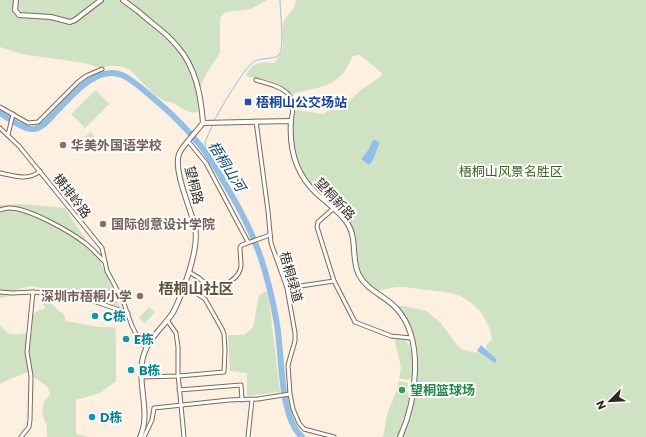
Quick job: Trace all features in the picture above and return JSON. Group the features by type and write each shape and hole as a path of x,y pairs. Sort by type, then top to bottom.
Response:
{"street":[{"path":"16,0 15,10 19,15 51,17 68,22 75,20 101,0"},
{"path":"123,0 168,36 185,57 196,80 201,96 205,123 291,121"},
{"path":"0,107 28,123 38,122 78,82 102,68"},
{"name":"望桐新路","path":"256,80 275,85 284,90 293,104 291,121 293,151 299,170 311,188 345,220 352,233 359,275 372,290 397,309 407,327 411,338 415,364 415,379 407,417 400,437"},
{"path":"8,135 13,114"},
{"name":"梧桐绿道","path":"256,121 271,243 287,288 295,333 295,341 288,364 288,395 299,423 304,429 334,437"},
{"name":"望桐路","path":"140,437 145,417 141,377 142,364 146,348 151,339 173,312 189,272 196,237 196,228 180,176 178,160 181,149 205,123"},
{"name":"横排岭路","path":"0,128 19,146 102,248 107,271 120,293 132,326 146,348"},
{"path":"188,141 206,163 249,241"},
{"path":"0,173 24,178 35,175 40,171"},
{"path":"0,210 8,208 17,209 46,220 85,243 105,262"},
{"path":"334,208 318,222 317,227 334,281 355,322 385,334 411,338"},
{"path":"189,272 213,290 225,284 239,272 241,267 240,247 242,244 270,235"},
{"path":"287,288 334,281"},
{"path":"141,377 178,376 224,372 225,350 224,334 222,329 205,299 184,285"},
{"path":"0,292 12,294 33,292 82,297 128,313"},
{"path":"21,437 29,427 30,420 30,376 27,352 33,292"},
{"path":"167,320 176,333 178,347 179,390 184,437"},
{"path":"179,390 241,385 242,400"},
{"path":"144,437 152,420 154,408 252,400 288,395"},
{"path":"248,437 252,400"}],"green space":[{"path":"0,0 267,0 249,9 230,11 220,18 220,53 208,71 200,87 199,111 194,113 186,111 170,102 166,102 155,95 130,70 119,66 108,66 101,68 84,63 21,54 0,47"},
{"name":"梧桐山风景名胜区","path":"296,0 646,0 646,437 401,437 409,420 417,371 412,335 399,309 399,306 426,311 440,322 457,345 463,350 479,353 489,359 497,360 489,354 486,347 486,345 492,340 491,332 484,317 478,310 466,299 458,295 404,287 374,290 366,285 361,279 357,265 352,230 305,179 295,157 292,132 294,113 297,110 323,114 328,111 339,110 361,90 381,76 382,73 360,55 353,56 340,77 327,85 292,94 272,82 248,77 246,75 249,70 257,63 274,63 279,57 283,47 284,21 293,9","holes":["373,140 380,143 372,162 369,165 362,160 362,158"]},
{"path":"96,90 109,104 85,128 71,114"},
{"path":"90,132 99,141 94,146 85,137"},
{"path":"21,204 65,208 100,261 120,306 118,307 84,295 31,286 18,289 10,296 0,298 0,205"},
{"path":"266,291 269,300 280,392 247,396 247,373 230,371 228,335 244,335 253,327 259,295"},
{"path":"43,300 49,301 57,310 63,313 66,321 99,327 112,327 116,329 116,381 100,393 76,400 76,434 90,437 47,437 47,424 42,414 42,408 44,402 50,394 47,386 35,378 33,374 28,372 0,384 0,324 10,334 32,333 33,314 44,309 45,307 40,302"},
{"path":"149,307 155,312 145,323 139,318"},
{"path":"396,339 405,339 410,347 413,373 412,377 408,380 399,378 401,368 395,341"},
{"path":"399,381 408,383 407,392 409,397 407,409 397,437 383,437 387,415"}],"water":[{"path":"373,140 380,143 372,162 369,165 362,160 362,158"},
{"path":"481,345 497,360 495,363 477,351"}],"waterway":[{"path":"214,121 232,90 249,66 256,60 274,58 279,55 282,44 280,0"},
{"name":"梧桐山河","path":"0,113 26,128 35,129 41,127 86,83 95,77 116,73 126,77 139,86 175,117 203,149 215,166 241,212 260,255 272,298 276,319 285,398 294,427 302,437"},
{"path":"207,154 205,142 213,124"}],"place":[{"name":"梧桐山公交场站","path":"248,102"},
{"name":"华美外国语学校","path":"63,145"},
{"name":"国际创意设计学院","path":"103,224"},
{"name":"深圳市梧桐小学","path":"140,296"},
{"name":"C栋","path":"95,316"},
{"name":"E栋","path":"126,339"},
{"name":"B栋","path":"131,370"},
{"name":"望桐篮球场","path":"402,390"},
{"name":"D栋","path":"92,417"}],"district":[{"name":"梧桐山社区","path":"196,288"}]}
